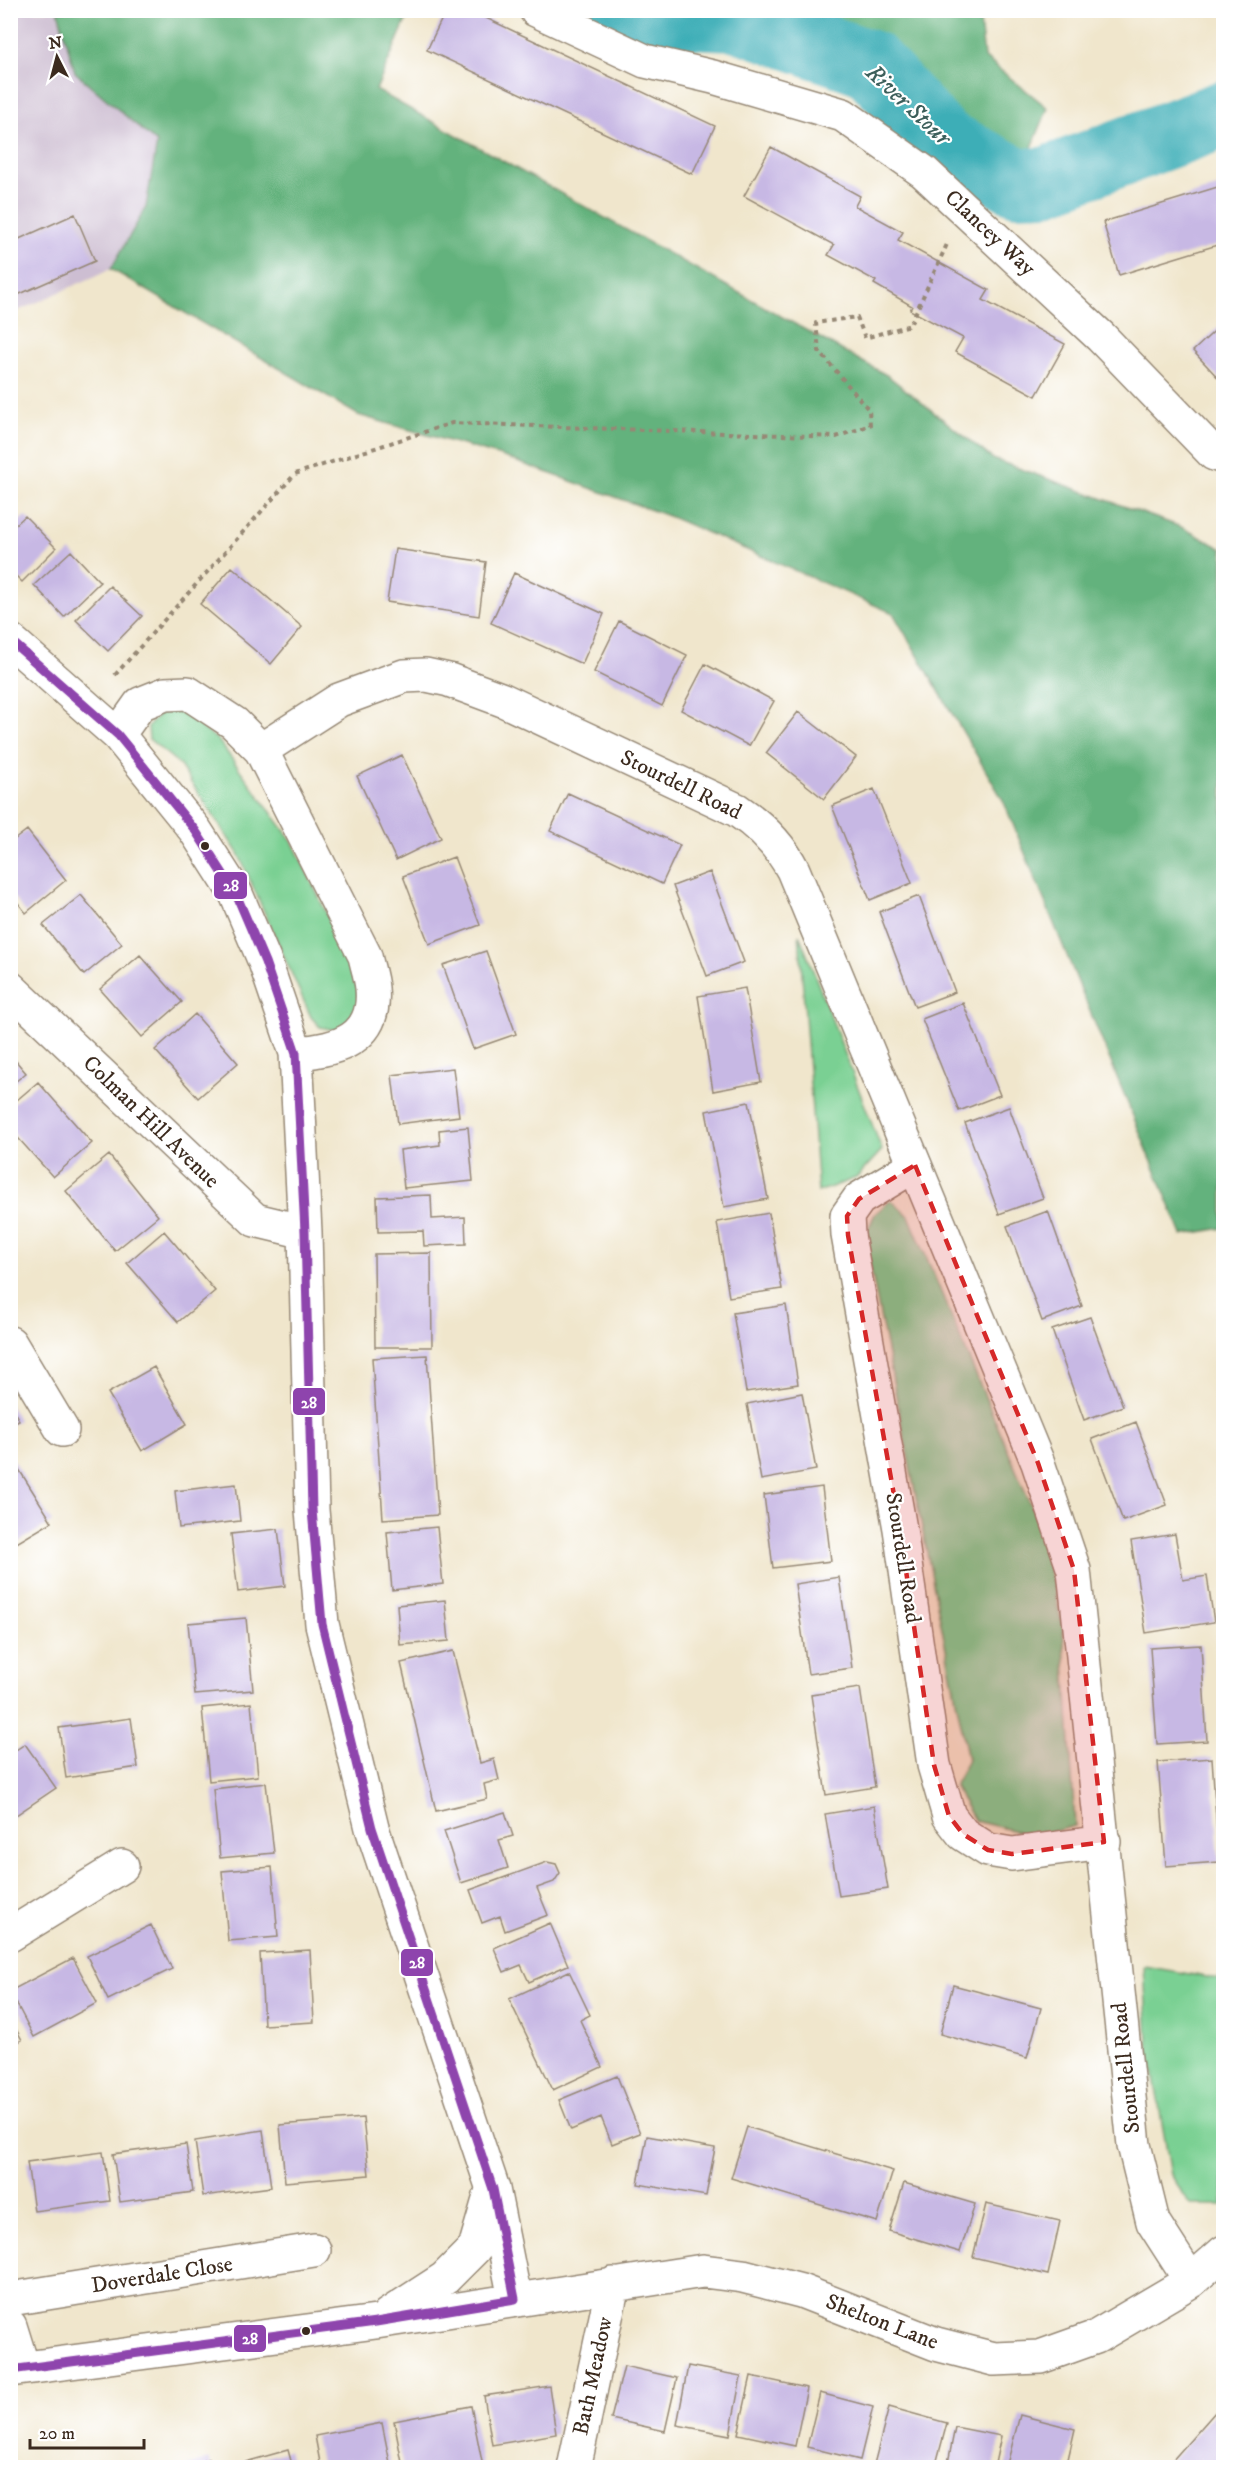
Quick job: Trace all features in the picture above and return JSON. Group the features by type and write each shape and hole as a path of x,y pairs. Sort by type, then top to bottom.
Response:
{"street":[{"name":"Clancey Way","path":"536,10 645,60 713,77 843,115 924,172 1101,337 1214,454 1224,457"},
{"path":"10,640 118,735 195,830 236,894 265,962 296,1053 305,1232 312,1510 322,1624 372,1828 493,2189 515,2300"},
{"name":"Stourdell Road","path":"261,750 339,700 404,676 426,675 449,680 502,700 737,810 753,821 783,851 793,870 1038,1463 1074,1570 1134,2145 1153,2222 1191,2281"},
{"path":"118,735 140,704 165,694 188,693 234,723 261,750 365,956 372,988 370,1015 357,1036 327,1051 296,1053"},
{"name":"Colman Hill Avenue","path":"10,988 255,1220 305,1232"},
{"name":"Stourdell Road","path":"915,1165 860,1199 847,1216 848,1235 900,1529 934,1765 949,1816 963,1834 988,1850 1012,1854 1104,1842"},
{"path":"10,1343 62,1430"},
{"path":"10,1935 122,1866"},
{"path":"376,2322 445,2278 475,2248 493,2189"},
{"name":"Doverdale Close","path":"10,2299 315,2250"},
{"name":"Shelton Lane","path":"17,2369 376,2322 703,2271 743,2276 801,2291 936,2344 994,2358 1040,2357 1096,2337 1191,2281 1224,2252"},
{"name":"Bath Meadow","path":"574,2468 613,2284"},
{"path":"10,2326 17,2369"}],"path":[{"path":"86,707 295,474 452,423 836,437 870,424 869,410 819,351 816,323 857,317 865,338 910,325 964,209"}],"highlighted area":[{"path":"915,1165 1038,1463 1074,1570 1104,1842 1012,1854 988,1850 963,1834 949,1816 934,1765 900,1529 848,1235 847,1216 859,1199"}],"shaded area":[{"path":"10,11 57,11 76,72 157,143 146,207 111,269 11,314"}],"green space":[{"path":"58,11 410,11 376,90 888,376 993,459 1181,527 1223,549 1223,1228 1182,1235 1003,800 893,613 671,517 501,456 358,415 111,269 146,207 157,143 75,72"},
{"path":"616,11 979,11 984,57 1048,108 1018,182 941,141 870,64 735,17"},
{"path":"179,710 218,740 292,841 355,973 360,1006 352,1022 335,1030 320,1027 311,1017 238,853 179,764 149,739 148,727 160,713"},
{"path":"799,934 882,1150 856,1178 818,1192"},
{"path":"891,1200 909,1216 1040,1527 1063,1628 1075,1826 1036,1836 975,1821 954,1786 968,1760 868,1254 862,1242 875,1214"},
{"path":"1144,1966 1223,1980 1223,2205 1191,2205 1171,2175 1148,2042"}],"building":[{"path":"446,10 469,10 715,126 692,174 427,50"},
{"path":"10,90 17,107 10,110"},
{"path":"771,147 860,196 855,206 903,232 898,240 989,290 983,300 1065,344 1036,396 955,352 963,338 910,310 912,306 874,284 876,281 828,255 834,245 744,196"},
{"path":"1224,185 1224,243 1119,275 1103,222"},
{"path":"75,214 95,261 13,297 10,292 10,243"},
{"path":"1224,322 1224,384 1193,351"},
{"path":"25,516 56,548 22,582 10,570 10,530"},
{"path":"395,549 486,562 479,616 387,602"},
{"path":"71,551 100,582 64,617 34,585"},
{"path":"232,567 302,627 271,664 200,604"},
{"path":"514,573 604,614 582,664 491,623"},
{"path":"110,586 142,616 108,651 76,620"},
{"path":"619,621 687,655 662,706 594,672"},
{"path":"705,664 774,701 749,746 681,710"},
{"path":"798,712 856,757 824,799 766,753"},
{"path":"402,755 441,838 396,860 357,776"},
{"path":"874,789 912,883 870,900 832,806"},
{"path":"568,793 680,845 662,884 550,831"},
{"path":"27,830 66,880 26,913 10,893 10,843"},
{"path":"454,857 480,925 429,944 403,876"},
{"path":"710,872 744,962 707,976 673,886"},
{"path":"81,895 122,944 84,975 43,925"},
{"path":"919,896 955,992 915,1007 879,912"},
{"path":"486,951 516,1034 473,1049 443,965"},
{"path":"140,955 182,1002 142,1037 100,989"},
{"path":"745,988 761,1082 713,1091 698,996"},
{"path":"963,1003 1000,1095 959,1111 922,1019"},
{"path":"195,1014 238,1063 198,1098 155,1050"},
{"path":"10,1054 26,1073 10,1086"},
{"path":"453,1068 459,1116 398,1124 392,1075"},
{"path":"38,1082 92,1143 53,1177 10,1129 10,1106"},
{"path":"749,1102 768,1199 724,1207 706,1111"},
{"path":"1009,1107 1043,1198 999,1214 965,1123"},
{"path":"468,1127 473,1181 404,1188 400,1150 440,1145 439,1130"},
{"path":"109,1155 158,1216 115,1251 66,1191"},
{"path":"431,1195 432,1219 465,1217 466,1244 424,1246 423,1231 378,1232 377,1197"},
{"path":"1048,1211 1082,1306 1042,1321 1007,1226"},
{"path":"769,1213 782,1289 729,1297 717,1222"},
{"path":"164,1231 215,1291 178,1322 127,1263"},
{"path":"431,1253 432,1347 375,1347 374,1254"},
{"path":"786,1305 798,1384 746,1392 733,1313"},
{"path":"1090,1317 1123,1406 1084,1420 1052,1330"},
{"path":"427,1355 438,1515 383,1519 372,1358"},
{"path":"154,1367 187,1424 142,1451 108,1393"},
{"path":"802,1393 816,1470 761,1480 747,1404"},
{"path":"10,1405 19,1420 10,1425"},
{"path":"1136,1422 1167,1505 1123,1521 1092,1439"},
{"path":"10,1455 52,1522 10,1547"},
{"path":"236,1484 240,1521 179,1528 175,1491"},
{"path":"822,1487 831,1561 773,1568 764,1495"},
{"path":"437,1527 443,1584 392,1590 387,1532"},
{"path":"278,1529 285,1586 238,1592 231,1534"},
{"path":"1175,1534 1183,1580 1207,1576 1214,1622 1146,1633 1131,1541"},
{"path":"839,1577 852,1668 808,1674 795,1584"},
{"path":"445,1600 449,1641 400,1645 397,1605"},
{"path":"246,1618 253,1690 195,1695 188,1623"},
{"path":"1201,1645 1207,1741 1157,1744 1150,1648"},
{"path":"453,1651 480,1763 494,1759 499,1780 484,1784 487,1799 436,1811 401,1663"},
{"path":"860,1688 875,1787 826,1795 811,1695"},
{"path":"251,1703 258,1776 209,1781 202,1708"},
{"path":"131,1718 138,1767 66,1778 59,1728"},
{"path":"25,1744 56,1788 10,1819 10,1754"},
{"path":"1212,1758 1219,1862 1166,1866 1158,1762"},
{"path":"266,1783 274,1853 220,1858 213,1789"},
{"path":"874,1806 888,1889 839,1896 825,1814"},
{"path":"505,1812 513,1836 499,1840 508,1868 461,1883 444,1831"},
{"path":"547,1862 556,1864 560,1873 554,1882 537,1888 548,1915 505,1931 500,1916 482,1923 470,1890"},
{"path":"272,1867 278,1937 228,1941 222,1871"},
{"path":"550,1923 568,1965 529,1982 521,1965 504,1972 494,1948"},
{"path":"151,1925 172,1969 108,2000 87,1956"},
{"path":"310,1950 314,2022 264,2025 260,1953"},
{"path":"73,1958 97,2003 34,2037 10,1991"},
{"path":"569,1971 590,2015 580,2020 602,2067 553,2090 509,1999"},
{"path":"953,1985 1041,2008 1027,2058 940,2034"},
{"path":"10,2018 22,2040 10,2046"},
{"path":"617,2076 640,2133 612,2144 601,2117 571,2130 559,2100"},
{"path":"363,2118 369,2175 285,2182 280,2125"},
{"path":"747,2127 893,2171 877,2222 731,2178"},
{"path":"263,2130 271,2187 203,2196 195,2141"},
{"path":"647,2136 715,2148 706,2196 638,2184"},
{"path":"186,2144 193,2192 120,2202 113,2154"},
{"path":"103,2152 110,2201 34,2211 27,2162"},
{"path":"904,2183 975,2204 960,2252 889,2231"},
{"path":"986,2204 1060,2221 1048,2275 973,2257"},
{"path":"624,2366 677,2378 665,2431 611,2419"},
{"path":"688,2366 741,2376 730,2435 677,2425"},
{"path":"751,2376 807,2388 795,2446 738,2434"},
{"path":"549,2386 556,2434 492,2445 484,2396"},
{"path":"820,2393 873,2407 860,2460 807,2447"},
{"path":"1224,2402 1224,2468 1177,2468 1171,2462"},
{"path":"471,2406 483,2467 403,2468 394,2421"},
{"path":"889,2407 947,2423 935,2468 905,2466 905,2468 873,2468"},
{"path":"1020,2415 1075,2429 1066,2468 1006,2468"},
{"path":"382,2423 391,2468 321,2468 315,2436"},
{"path":"955,2427 1001,2436 994,2468 947,2468"},
{"path":"288,2450 293,2468 239,2468 238,2464"},
{"path":"209,2459 212,2468 188,2468 188,2466"}],"waterway":[{"name":"River Stour","path":"616,10 618,12 735,17 870,64 941,141 1018,182 1045,181 1224,114"}],"transit line":[{"name":"28","path":"10,640 118,735 195,830 236,894 265,962 296,1053 305,1232 312,1510 322,1624 372,1828 493,2189 515,2299 376,2322 10,2370"}]}
